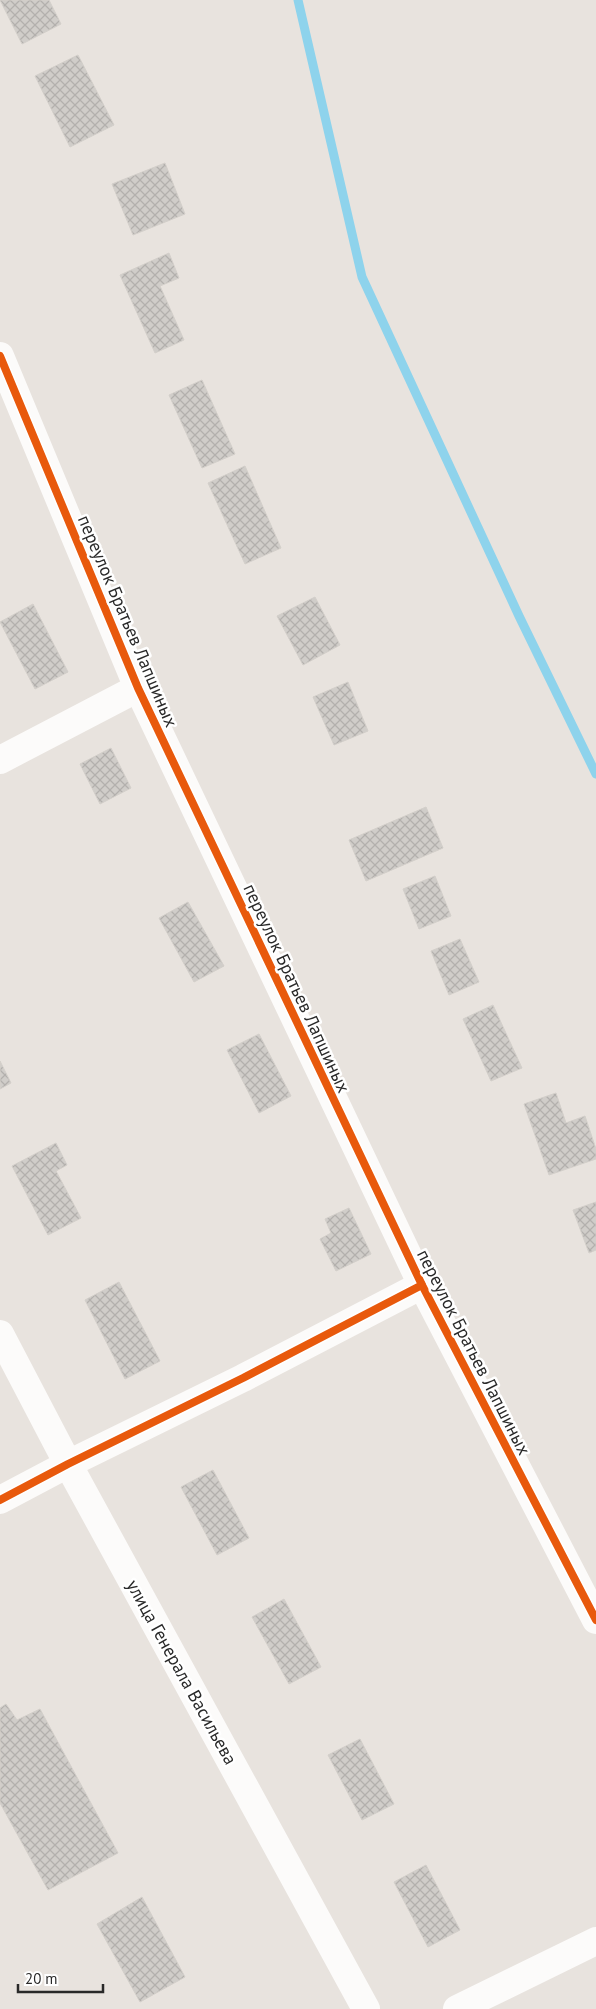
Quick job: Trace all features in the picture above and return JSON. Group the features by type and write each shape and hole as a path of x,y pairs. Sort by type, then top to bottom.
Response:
{"street":[{"name":"переулок Братьев Лапшиных","path":"0,356 138,688 422,1285 596,1620"},
{"path":"0,760 138,688"},
{"path":"0,1500 68,1464 243,1378 422,1285"},
{"name":"улица Генерала Васильева","path":"0,1334 68,1464 366,2009"},
{"path":"457,2009 596,1941"}],"building":[{"path":"0,0 49,0 61,24 22,44"},
{"path":"78,55 114,125 70,147 35,76"},
{"path":"165,163 185,214 133,235 112,184"},
{"path":"169,253 179,278 160,286 184,340 155,353 120,275"},
{"path":"202,380 235,454 202,468 169,395"},
{"path":"245,466 281,548 245,564 208,483"},
{"path":"315,597 340,645 303,665 277,616"},
{"path":"33,604 68,672 35,689 0,622"},
{"path":"348,682 368,731 334,745 313,697"},
{"path":"111,748 131,788 100,804 80,764"},
{"path":"426,807 443,848 366,881 349,840"},
{"path":"435,876 451,916 419,929 403,889"},
{"path":"188,902 224,966 194,982 159,918"},
{"path":"460,939 479,982 449,995 431,951"},
{"path":"493,1005 522,1068 491,1081 463,1019"},
{"path":"259,1034 291,1096 259,1113 227,1050"},
{"path":"0,1061 11,1083 0,1089"},
{"path":"556,1093 566,1123 585,1116 596,1149 596,1159 549,1175 524,1104"},
{"path":"56,1143 67,1165 56,1171 81,1218 48,1235 12,1166"},
{"path":"596,1202 596,1250 589,1253 573,1210"},
{"path":"349,1208 371,1254 336,1271 320,1239 331,1233 325,1219"},
{"path":"119,1282 160,1361 125,1379 85,1300"},
{"path":"213,1470 249,1538 217,1555 181,1487"},
{"path":"284,1599 321,1667 289,1684 252,1617"},
{"path":"6,1704 17,1720 40,1709 118,1853 48,1890 0,1803 0,1708"},
{"path":"360,1739 394,1804 362,1820 328,1755"},
{"path":"426,1865 460,1930 428,1947 394,1882"},
{"path":"142,1897 185,1977 140,2002 97,1924"}],"waterway":[{"path":"298,0 362,277 519,616 596,774"}],"cycle path":[{"path":"0,356 138,688 422,1285 596,1620"},
{"path":"0,1500 68,1464 243,1378 422,1285"}]}
